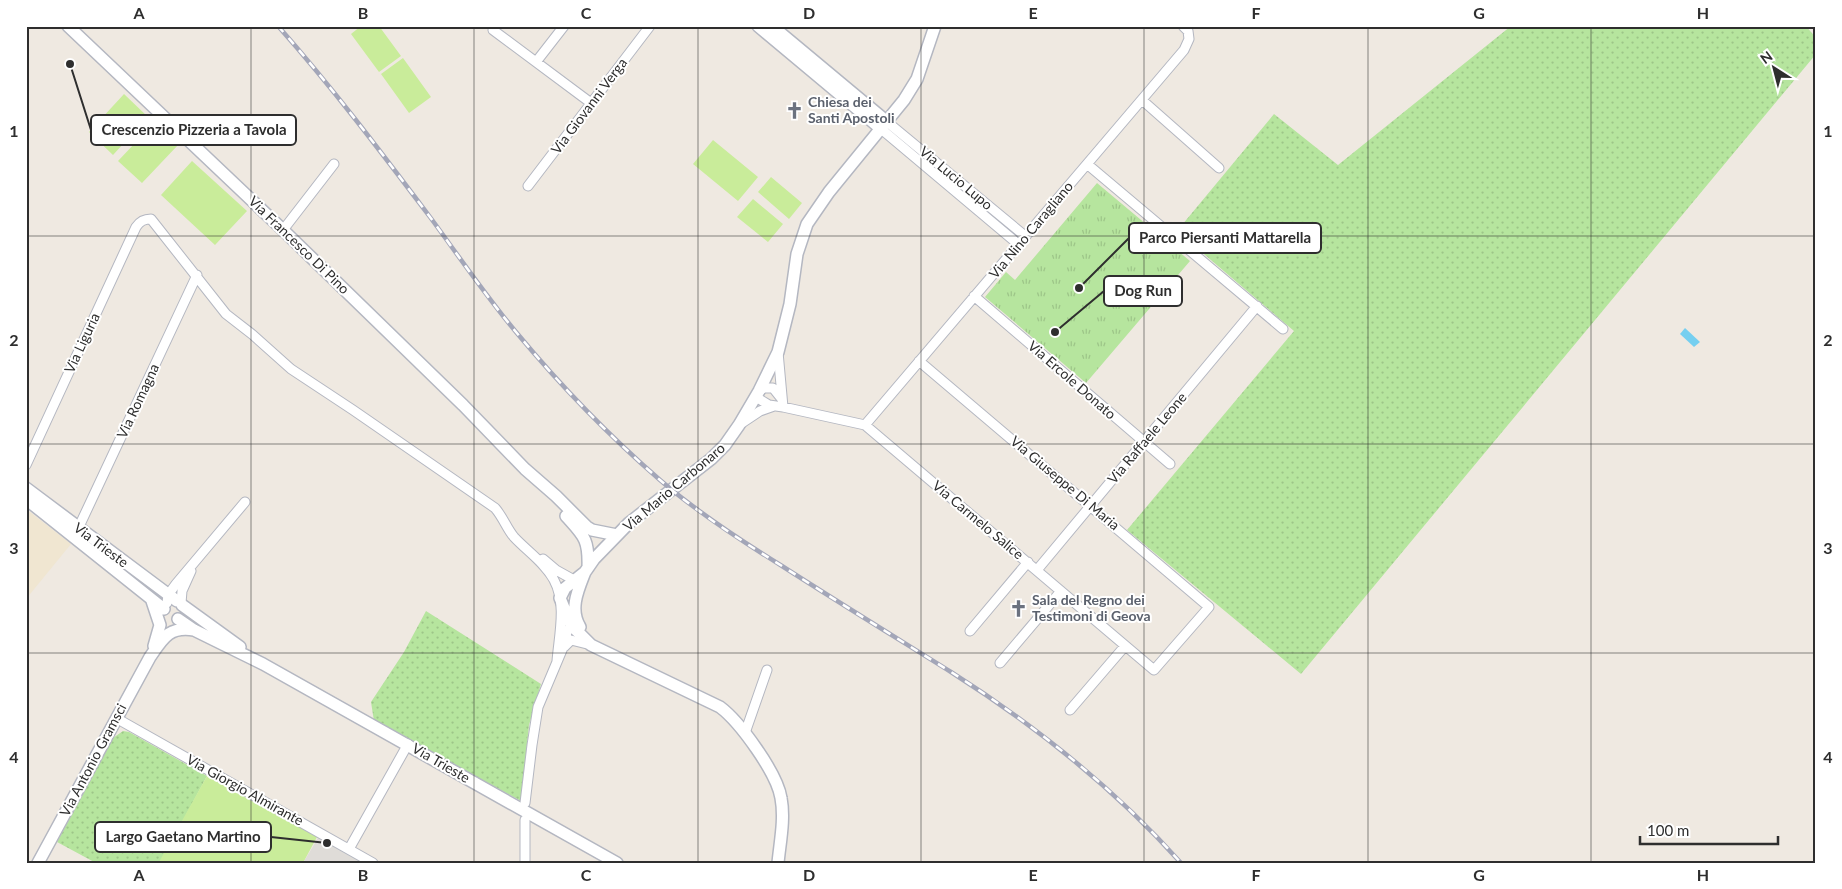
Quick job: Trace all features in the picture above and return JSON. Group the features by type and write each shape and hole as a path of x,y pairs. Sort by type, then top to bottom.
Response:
{"street":[{"path":"536,62 564,26"},
{"name":"Via Giovanni Verga","path":"528,186 650,26"},
{"path":"758,26 883,124"},
{"path":"772,26 883,124"},
{"name":"Via Mario Carbonaro","path":"586,570 617,534 711,459 725,445 740,425 778,352 790,304 797,254 807,224 829,192 904,100 917,79 935,26"},
{"name":"Via Francesco Di Pino","path":"72,27 463,405 589,534 599,537 604,549"},
{"name":"Via Nino Caragliano","path":"865,425 1188,45 1189,39 1186,29"},
{"path":"493,30 591,103"},
{"path":"1142,100 1219,168"},
{"name":"Via Lucio Lupo","path":"883,124 1025,236"},
{"name":"Via Lucio Lupo","path":"883,124 1018,244"},
{"path":"284,230 334,164"},
{"path":"1087,164 1283,329"},
{"name":"Via Liguria","path":"26,465 139,222 144,219 151,219 197,275"},
{"path":"197,275 226,314 254,335 291,369 496,508 513,536 576,585"},
{"name":"Via Romagna","path":"76,532 197,275"},
{"name":"Via Ercole Donato","path":"974,296 1170,464"},
{"name":"Via Raffaele Leone","path":"1036,570 1257,306"},
{"path":"778,352 780,405"},
{"name":"Via Giuseppe Di Maria","path":"919,361 1209,607 1154,670"},
{"path":"764,388 773,388 777,392 780,405 763,403 758,393 764,388"},
{"path":"740,425 760,411 780,405"},
{"name":"Via Carmelo Salice","path":"780,405 865,425 1154,670"},
{"name":"Via Trieste","path":"26,488 150,598 172,604"},
{"name":"Via Trieste","path":"26,499 76,532 172,604"},
{"path":"150,657 160,624 196,562 245,502"},
{"path":"525,803 538,707 562,650 567,632 573,622 576,585 586,570 589,534 617,534"},
{"path":"528,549 554,580 560,598 573,622 591,645"},
{"path":"196,562 182,591 172,604 170,619 177,620 264,664"},
{"path":"970,631 1028,562"},
{"path":"557,660 560,636 560,598 564,588 576,585"},
{"path":"1000,663 1061,591"},
{"path":"150,598 156,609 160,624"},
{"path":"150,657 177,620 183,615 184,610 172,604"},
{"path":"172,604 264,664"},
{"path":"573,622 604,651"},
{"path":"165,636 179,630 194,630"},
{"path":"562,650 571,640 591,645 720,707 737,722 773,776 781,796 782,810 778,863"},
{"path":"1070,710 1125,646"},
{"name":"Via Antonio Gramsci","path":"38,863 150,657"},
{"name":"Via Trieste","path":"264,664 618,863"},
{"path":"746,733 767,670"},
{"name":"Via Giorgio Almirante","path":"116,718 373,863"},
{"path":"349,849 408,744"},
{"path":"525,820 525,863"}],"shaded area":[{"path":"26,509 71,544 26,599"},
{"path":"321,833 373,863 303,863"}],"green space":[{"path":"361,26 379,26 401,56 379,72 351,34"},
{"path":"1511,26 1806,26 1816,38 1816,54 1301,674 1127,530 1294,331 1177,231 1274,114 1338,165"},
{"path":"403,58 431,97 409,113 381,74"},
{"path":"124,94 148,117 113,155 89,132"},
{"path":"154,123 178,145 142,183 118,161"},
{"path":"713,140 758,177 738,201 693,164"},
{"path":"192,161 247,211 215,245 161,195"},
{"path":"771,177 802,203 789,219 758,192"},
{"path":"1097,183 1190,261 1086,383 985,297 1006,272 1015,280"},
{"path":"753,199 783,224 768,242 737,217"},
{"path":"426,611 541,684 529,725 521,801 374,721 371,702 404,652"},
{"path":"123,731 129,732 207,776 160,863 96,863 57,842 113,738"},
{"path":"207,776 317,837 303,863 159,862"}],"water":[{"path":"1685,328 1700,342 1694,347 1680,334"}],"railway":[{"path":"278,26 318,72 375,144 516,332 585,409 640,463 689,503 735,536 951,672 1043,736 1129,809 1181,863"}],"place":[{"name":"Crescenzio Pizzeria a Tavola","path":"70,64"},
{"name":"Chiesa dei Santi Apostoli","path":"794,110"},
{"name":"Parco Piersanti Mattarella","path":"1079,288"},
{"name":"Dog Run","path":"1055,332"},
{"name":"Sala del Regno dei Testimoni di Geova","path":"1018,608"},
{"name":"Largo Gaetano Martino","path":"327,843"}]}
